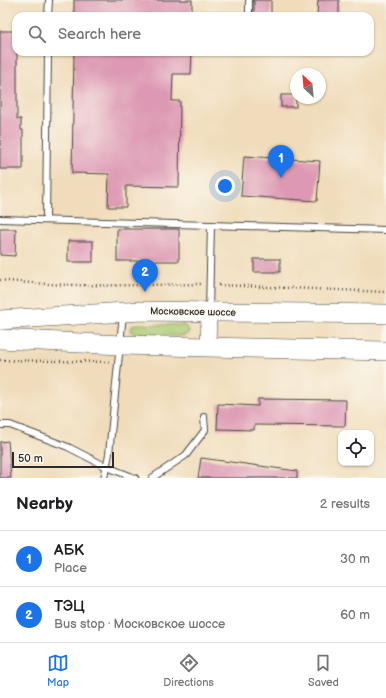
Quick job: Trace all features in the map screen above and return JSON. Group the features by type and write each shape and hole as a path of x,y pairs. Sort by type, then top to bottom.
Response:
{"main road":[{"name":"Московское шоссе","path":"0,320 141,311 386,314"},
{"path":"0,339 120,345 386,351"}],"street":[{"path":"208,347 209,312"}],"lane":[{"path":"48,12 49,0"},
{"path":"249,0 249,12"},
{"path":"46,220 48,56"},
{"path":"0,219 386,230"},
{"path":"209,312 211,225"},
{"path":"104,478 110,454 123,312"},
{"path":"152,478 186,455 205,430 204,417"},
{"path":"0,425 10,425 68,447 106,467 135,478"}],"path":[{"path":"0,280 31,284 72,286 210,284 386,292"}],"green space":[{"path":"136,324 184,325 189,329 189,332 183,336 137,335 131,331 132,326"}],"building":[{"path":"74,0 192,0 192,12 74,12"},
{"path":"254,0 271,0 271,12 254,12"},
{"path":"318,0 339,0 339,12 317,12"},
{"path":"0,31 12,31 12,56 17,56 17,119 21,119 21,130 23,130 23,169 0,169"},
{"path":"74,56 192,56 191,74 173,74 172,101 180,101 179,187 126,186 126,207 108,207 109,174 72,173"},
{"path":"281,95 290,95 290,104 296,104 296,107 281,107"},
{"path":"244,156 320,161 317,201 241,196"},
{"path":"0,229 16,229 15,256 0,255"},
{"path":"117,229 179,229 179,261 117,261"},
{"path":"68,241 93,241 93,262 68,262"},
{"path":"254,259 280,259 280,272 254,272"},
{"path":"258,399 346,400 345,426 254,425 254,430 217,429 218,404 258,406"},
{"path":"8,441 11,478 0,478 0,442"},
{"path":"201,458 297,471 297,478 198,478"}],"place":[{"name":"АБК","path":"281,178"},
{"name":"ТЭЦ","path":"145,292"}]}
